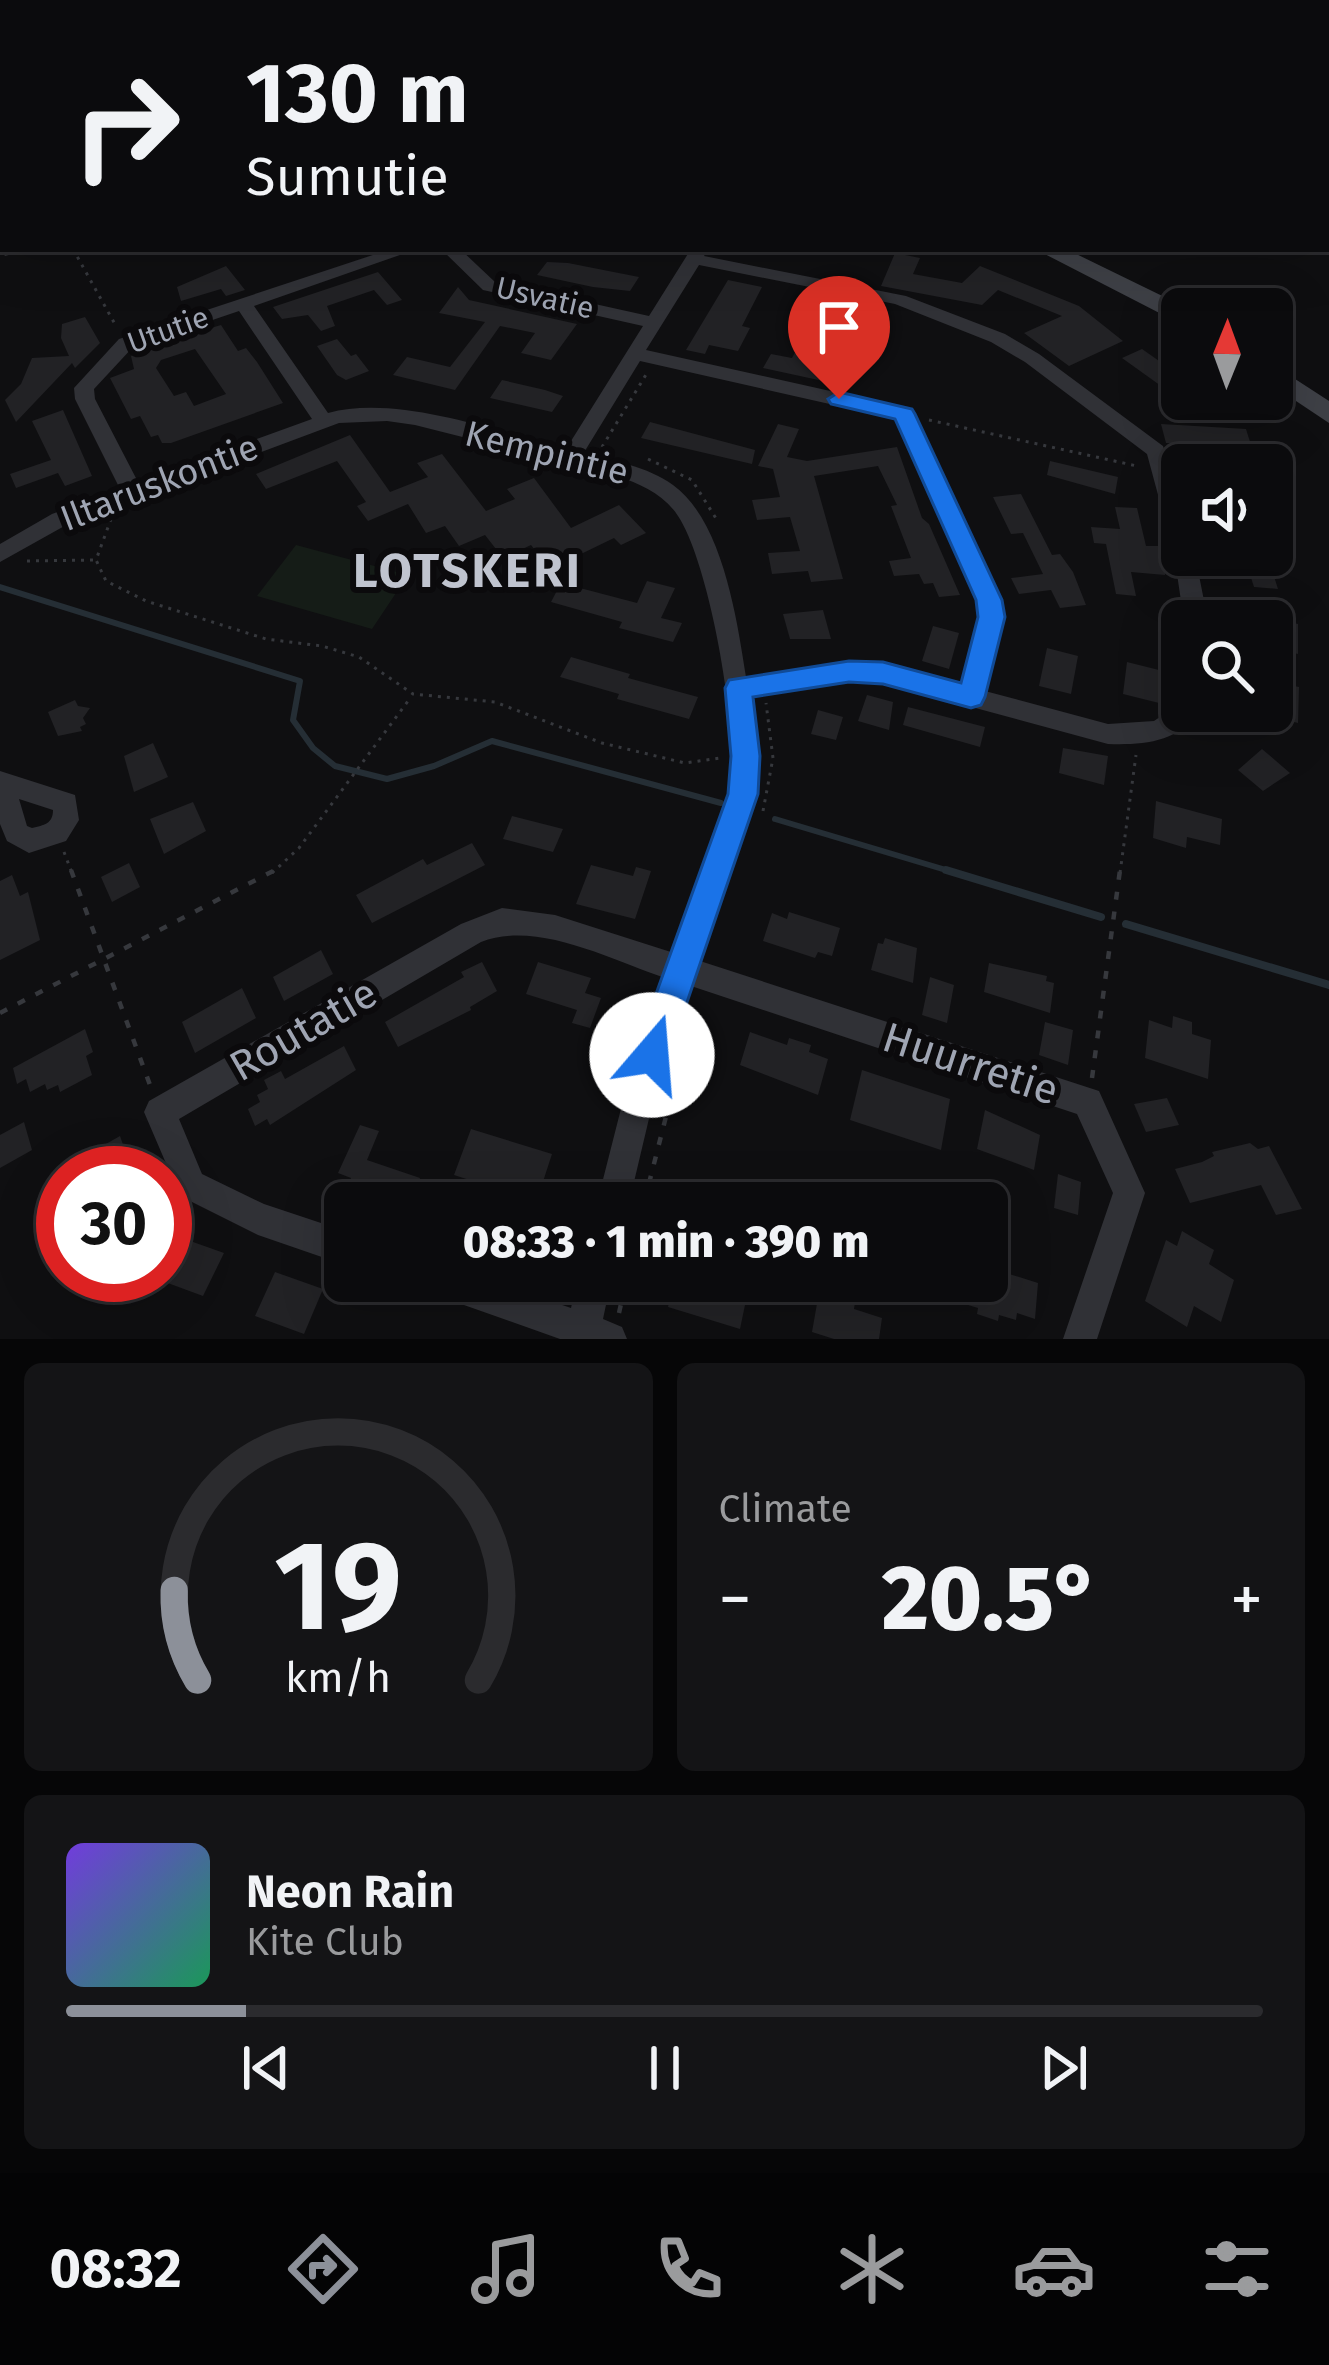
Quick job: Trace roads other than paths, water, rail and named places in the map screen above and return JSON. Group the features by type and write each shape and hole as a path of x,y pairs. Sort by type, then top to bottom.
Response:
{"main road":[{"path":"1053,252 1161,305"},
{"path":"1293,387 1329,414"}],"street":[{"path":"243,304 399,252"},
{"name":"Usvatie","path":"453,252 489,286 655,323"},
{"path":"575,450 697,254 900,300 998,338 1156,451 1161,466"},
{"name":"Ututie","path":"132,491 85,399 84,388 115,349 126,343 243,304 323,420"},
{"path":"636,354 904,414 989,600 992,617 971,697"},
{"name":"Kempintie","path":"323,420 388,415 575,450 643,476 686,509 700,537 750,687 743,794 680,967 641,1089 618,1182"},
{"name":"Iltaruskontie","path":"10,557 60,518 323,420"},
{"path":"750,687 849,671 883,673 1108,734 1139,735 1161,730"},
{"path":"1,782 66,803 66,820 57,833 29,841 16,832 1,782"},
{"name":"Routatie","path":"324,1241 258,1218 191,1185 160,1112 471,933 502,921 555,928 680,967"},
{"name":"Huurretie","path":"680,967 1088,1102 1129,1192 1080,1339"},
{"path":"506,1302 598,1332 596,1302"}],"waterway":[{"path":"0,587 300,681 293,720 313,748 335,766 387,779 434,766 492,741 721,803"},
{"path":"775,819 949,871"},
{"path":"949,871 956,873"},
{"path":"949,871 1101,917"},
{"path":"1126,924 1329,985"}],"district":[{"name":"LOTSKERI","path":"468,570"}]}
